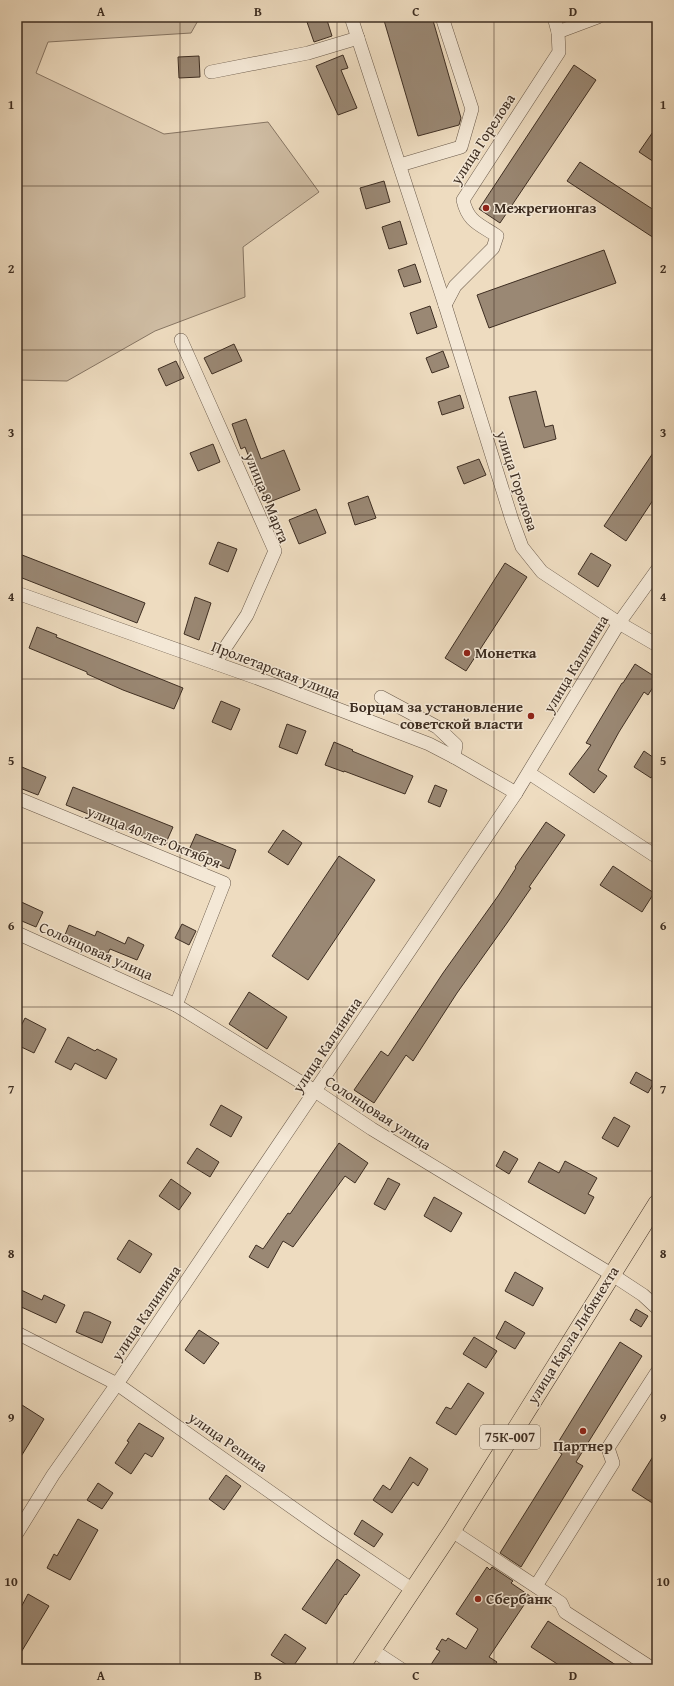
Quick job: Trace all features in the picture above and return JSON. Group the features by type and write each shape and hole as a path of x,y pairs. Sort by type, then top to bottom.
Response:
{"main road":[{"name":"улица Карла Либкнехта","path":"360,1669 372,1650 414,1593 611,1274 657,1203"}],"street":[{"name":"улица Горелова","path":"351,17 445,305 512,520 522,547 542,572 619,623 657,645"},
{"path":"400,166 461,147 472,109 442,17"},
{"path":"554,17 558,32 598,17"},
{"name":"улица Горелова","path":"445,305 455,286 493,248 497,236 469,217 463,200 559,52 558,32"},
{"path":"211,72 308,53 358,38"},
{"name":"улица 8 Марта","path":"181,340 275,551 247,615 215,663"},
{"name":"улица Калинина","path":"17,1533 53,1475 117,1384 516,793 619,623 657,570"},
{"name":"Пролетарская улица","path":"17,593 215,663 429,744 516,793"},
{"path":"381,697 437,727 456,745 454,757"},
{"path":"529,773 657,857"},
{"name":"улица 40 лет Октября","path":"17,798 224,883 176,1005"},
{"name":"Солонцовая улица","path":"17,933 176,1005 315,1091 372,1129 611,1274 643,1295 657,1308"},
{"name":"улица Репина","path":"17,1332 117,1384 414,1593"},
{"path":"536,1586 613,1463 608,1448 657,1372"},
{"path":"452,1531 561,1603 566,1612 653,1669"},
{"path":"372,1650 401,1669"}],"shaded area":[{"path":"17,17 200,17 191,33 48,42 36,73 164,134 268,122 319,192 243,247 245,297 155,331 67,381 17,380"}],"building":[{"path":"326,17 332,36 314,42 307,22"},
{"path":"383,17 432,17 461,118 459,125 418,136"},
{"path":"343,55 348,68 341,70 357,108 338,115 316,66"},
{"path":"199,56 200,77 179,78 178,57"},
{"path":"574,65 596,80 500,223 479,209"},
{"path":"657,126 657,164 639,152"},
{"path":"580,162 657,212 657,240 567,181"},
{"path":"384,181 390,202 366,209 360,188"},
{"path":"400,221 407,244 389,249 382,227"},
{"path":"604,250 616,283 489,328 477,295"},
{"path":"415,264 421,282 404,287 398,270"},
{"path":"430,306 437,327 417,334 410,313"},
{"path":"234,344 242,361 212,374 204,358"},
{"path":"443,351 449,367 432,373 426,358"},
{"path":"176,361 184,378 166,386 158,369"},
{"path":"536,391 545,427 553,425 556,439 524,448 509,397"},
{"path":"460,395 464,408 442,415 438,402"},
{"path":"246,419 261,459 284,450 300,490 267,503 245,447 241,449 232,424"},
{"path":"213,444 220,462 198,471 190,453"},
{"path":"657,447 657,494 626,541 604,526"},
{"path":"479,459 486,475 464,484 457,467"},
{"path":"368,496 376,518 355,525 348,503"},
{"path":"316,509 326,533 299,544 289,520"},
{"path":"218,542 237,549 228,572 209,564"},
{"path":"17,553 145,603 137,623 17,576"},
{"path":"591,553 611,565 598,587 578,574"},
{"path":"505,563 527,577 466,671 445,658"},
{"path":"195,597 211,603 199,640 184,634"},
{"path":"37,627 57,635 56,637 183,688 174,709 123,690 87,674 87,672 29,648"},
{"path":"635,664 657,678 657,681 648,695 644,692 619,732 598,770 607,776 594,793 569,774 591,745 586,743"},
{"path":"221,701 240,709 231,730 212,722"},
{"path":"287,724 306,731 297,754 279,747"},
{"path":"334,742 413,776 405,794 325,765"},
{"path":"644,751 657,760 657,769 651,778 634,767"},
{"path":"17,765 46,777 38,795 17,787"},
{"path":"435,785 447,790 440,807 428,802"},
{"path":"73,787 173,827 165,845 66,805"},
{"path":"546,822 565,835 529,887 531,888 457,993 413,1061 406,1055 374,1103 354,1090 381,1051 388,1056 443,973 498,896 516,868 515,867"},
{"path":"283,830 302,843 288,865 268,852"},
{"path":"196,834 236,850 229,869 188,852"},
{"path":"339,856 375,880 308,980 272,956"},
{"path":"613,866 654,893 642,912 600,885"},
{"path":"17,900 43,912 36,927 17,919"},
{"path":"182,924 196,931 189,945 175,938"},
{"path":"69,925 95,936 97,931 125,944 128,937 144,945 137,960 110,949 107,955 79,943 77,946 63,940"},
{"path":"249,992 287,1017 267,1049 229,1024"},
{"path":"25,1018 46,1029 34,1053 17,1045 17,1034"},
{"path":"68,1037 95,1051 97,1049 117,1059 106,1079 75,1063 71,1070 55,1062"},
{"path":"636,1072 654,1082 648,1093 630,1083"},
{"path":"221,1105 242,1117 231,1137 210,1125"},
{"path":"614,1117 630,1126 618,1147 602,1138"},
{"path":"339,1143 368,1163 355,1183 345,1176 293,1247 283,1241 268,1268 249,1257 256,1245 263,1249 288,1213 290,1214"},
{"path":"197,1148 219,1162 210,1177 187,1163"},
{"path":"504,1151 518,1159 509,1174 496,1166"},
{"path":"565,1161 597,1178 588,1194 594,1197 585,1214 528,1182 539,1162 559,1173"},
{"path":"388,1178 400,1184 385,1210 374,1204"},
{"path":"171,1179 191,1193 179,1210 159,1196"},
{"path":"434,1197 462,1213 451,1232 424,1216"},
{"path":"129,1240 152,1254 140,1273 117,1259"},
{"path":"515,1272 543,1288 533,1306 505,1291"},
{"path":"17,1288 42,1300 44,1295 65,1305 56,1323 17,1305"},
{"path":"636,1309 648,1316 641,1327 630,1320"},
{"path":"84,1312 89,1312 111,1322 102,1343 76,1332"},
{"path":"505,1321 525,1333 515,1349 496,1338"},
{"path":"199,1330 219,1343 204,1364 185,1350"},
{"path":"474,1337 497,1351 486,1368 463,1354"},
{"path":"620,1342 642,1356 576,1462 583,1466 521,1567 500,1553 562,1454 554,1449"},
{"path":"468,1383 484,1393 456,1435 436,1423 446,1407 451,1409"},
{"path":"22,1405 44,1419 17,1463 17,1413"},
{"path":"139,1423 164,1438 152,1457 145,1453 131,1474 115,1463 129,1442 127,1441"},
{"path":"657,1450 657,1506 632,1490"},
{"path":"410,1457 428,1469 418,1486 413,1482 392,1513 373,1500 383,1485 390,1490"},
{"path":"226,1475 241,1486 224,1510 209,1499"},
{"path":"98,1483 113,1493 102,1509 87,1500"},
{"path":"78,1519 98,1530 70,1580 47,1568 54,1554 57,1556"},
{"path":"362,1520 383,1534 374,1547 354,1534"},
{"path":"337,1559 360,1575 346,1595 345,1594 326,1624 302,1609"},
{"path":"487,1567 490,1570 492,1567 513,1581 511,1583 530,1596 489,1657 497,1662 492,1669 428,1669 440,1651 436,1649 442,1639 446,1641 448,1638 466,1649 478,1629 456,1614"},
{"path":"28,1594 49,1606 17,1659 17,1615"},
{"path":"548,1621 622,1669 565,1669 531,1647"},
{"path":"285,1634 306,1648 292,1668 271,1655"}],"place":[{"name":"Межрегионгаз","path":"486,208"},
{"name":"Монетка","path":"467,653"},
{"name":"Борцам за установление советской власти","path":"531,716"},
{"name":"Партнер","path":"583,1431"},
{"name":"Сбербанк","path":"478,1599"}]}
